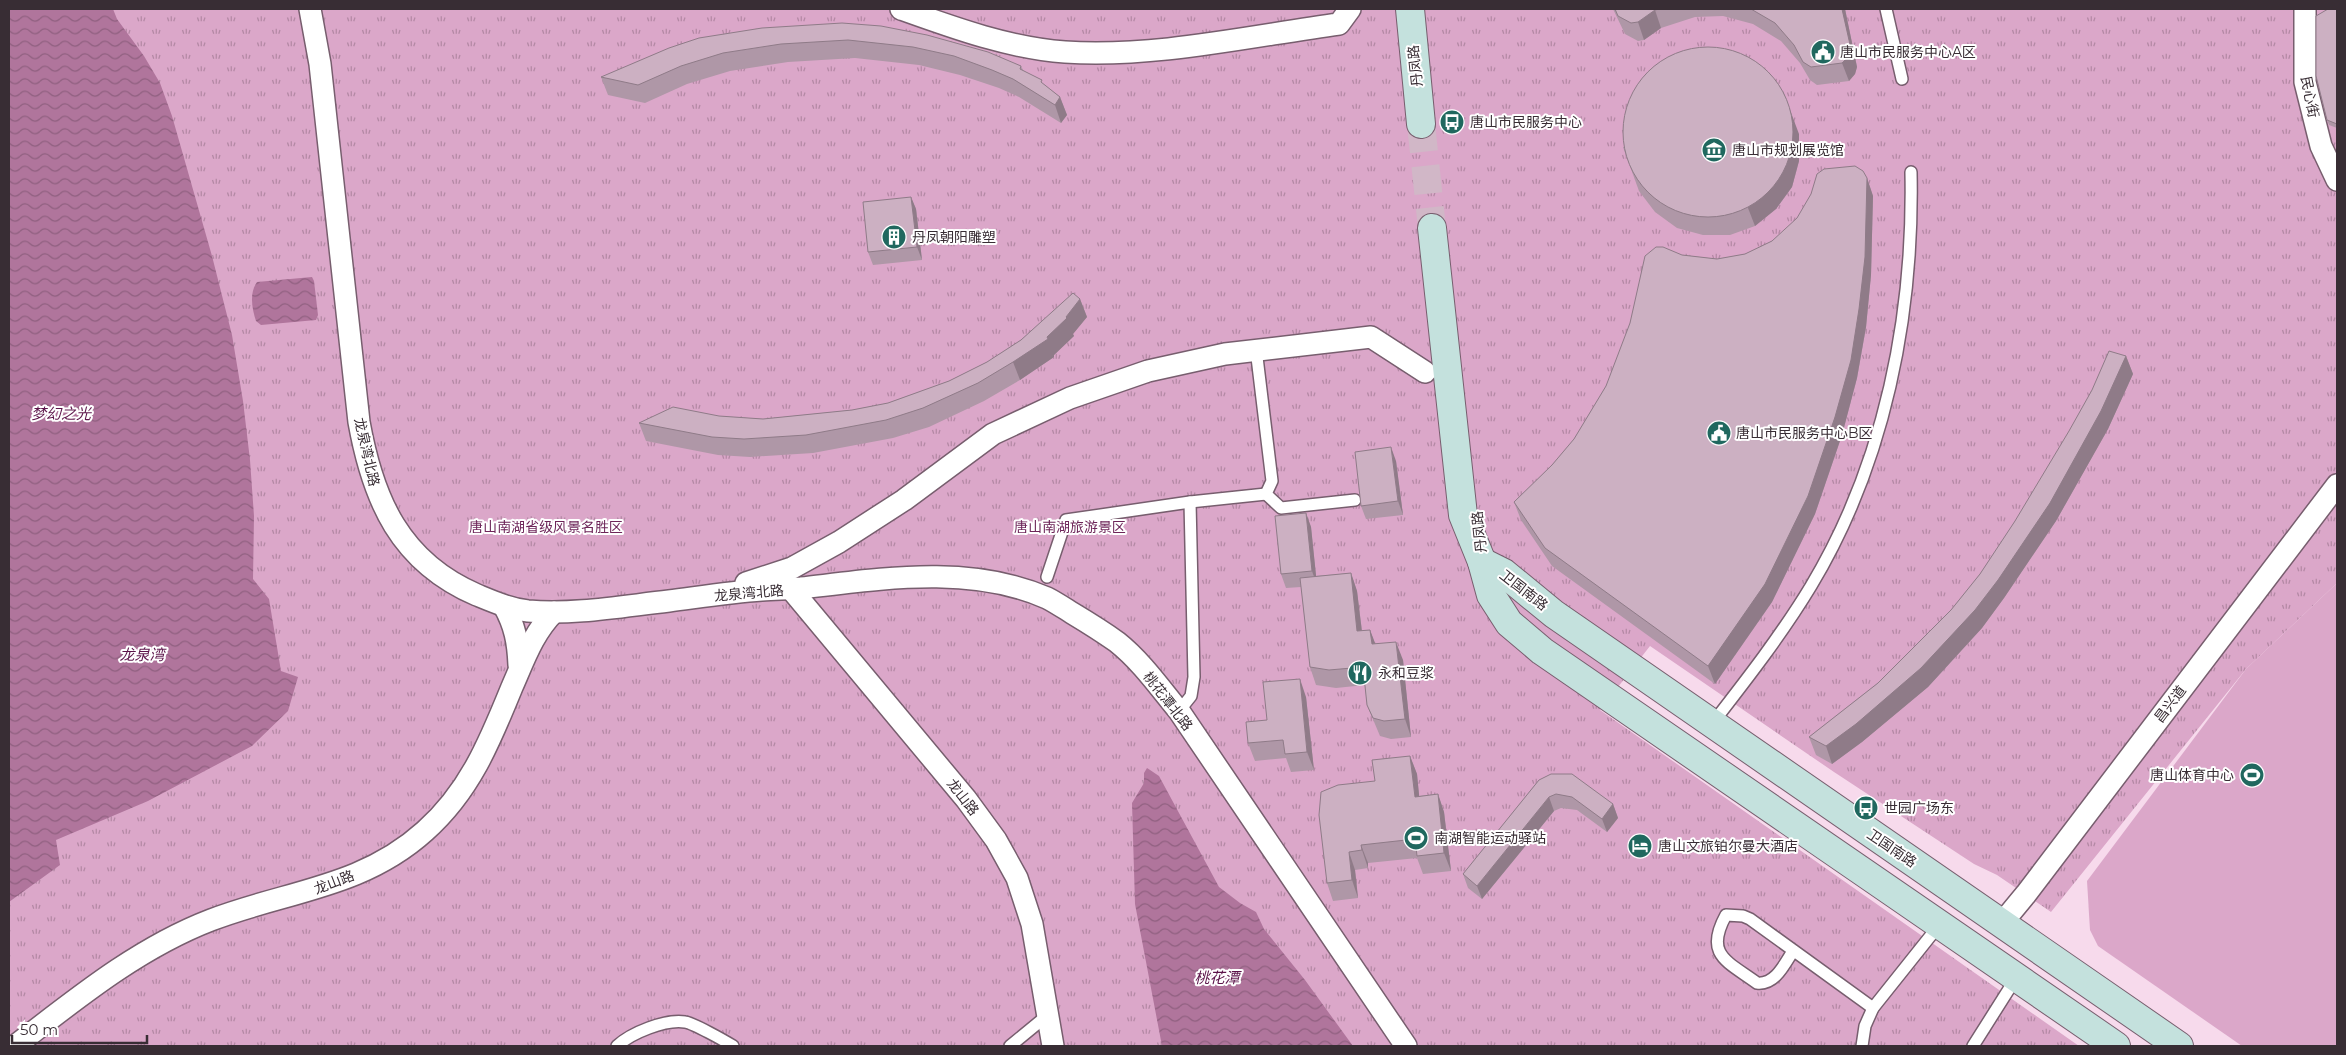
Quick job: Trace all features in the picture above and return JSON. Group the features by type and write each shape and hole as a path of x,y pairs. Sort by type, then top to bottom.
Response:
{"main road":[{"name":"丹凤路","path":"1410,9 1428,123 1423,9"},
{"name":"丹凤路","path":"1439,226 1482,562"},
{"name":"卫国南路","path":"1482,562 1504,573 1554,614 2179,1046"},
{"name":"卫国南路","path":"1482,562 1491,595 1509,623 1542,651 2116,1046"},
{"path":"1979,950 2002,923"}],"street":[{"name":"龙泉湾北路","path":"310,9 320,64 359,422 365,457 376,491 402,538 442,576 466,590 504,606 527,611 584,611 762,590 791,589"},
{"path":"901,9 966,32 1021,45 1064,52 1106,53 1139,51 1340,24 1350,9"},
{"name":"民心街","path":"2306,9 2305,82 2321,146 2337,180"},
{"path":"746,583 792,568 839,542 904,500 993,434 1094,389 1148,371 1185,362 1256,350 1371,337 1425,372"},
{"name":"昌兴道","path":"2002,923 2337,485"},
{"name":"桃花潭北路","path":"791,589 882,579 940,577 979,580 1012,587 1047,598 1119,644 1153,678 1179,712 1406,1046"},
{"name":"龙山路","path":"791,589 966,799 996,840 1017,878 1032,924 1053,1046"},
{"path":"504,606 514,624 518,639 520,670"},
{"name":"龙山路","path":"15,1046 90,990 153,947 212,919 347,878 403,848 425,831 458,796 477,766 531,642 554,612"}],"lane":[{"path":"1886,9 1902,79"},
{"path":"1712,724 1753,672 1812,585 1837,538 1873,451 1887,400 1905,303 1910,263 1912,172"},
{"path":"1256,350 1272,481 1266,494"},
{"path":"1047,577 1066,520 1190,502 1266,494 1281,508 1355,500"},
{"path":"1179,712 1192,696 1194,677 1190,502"},
{"path":"1793,952 1772,980 1763,984 1757,983 1721,957 1718,948 1717,931 1726,915 1743,916 1873,1008"},
{"path":"1862,1046 1865,1026 1873,1008 1940,924"},
{"path":"1973,1046 2017,977"},
{"path":"1010,1046 1049,1014"},
{"path":"617,1046 624,1039 649,1027 685,1022 733,1046"}],"green space":[{"name":"唐山南湖旅游景区","path":"9,9 2337,9 2337,583 2246,669 2051,912 1997,875 1974,864 1834,772 1650,646 1600,710 2079,1046 9,1046"},
{"name":"唐山体育中心","path":"2337,583 2337,1046 2242,1046 2098,946 2090,930 2087,881 2246,669"}],"water":[{"name":"龙泉湾","path":"9,9 113,9 117,19 144,56 160,83 172,116 212,256 232,335 250,460 254,516 253,579 269,599 281,671 298,677 288,711 252,746 148,801 56,840 60,865 9,902"},
{"path":"312,277 318,315 316,320 261,325 256,321 252,306 252,296 257,282"},
{"name":"桃花潭","path":"1147,768 1159,776 1219,887 1240,903 1256,912 1264,929 1305,980 1353,1046 1162,1046 1135,904 1132,803 1144,783 1144,773"}],"building":[{"path":"1615,9 1659,9 1638,22 1631,23 1618,16"},
{"path":"1751,9 1842,9 1851,49 1849,56 1842,63 1811,67 1803,62 1794,45 1775,23"},
{"path":"2328,9 2337,9 2337,124 2327,120 2316,76 2316,16"},
{"path":"842,23 881,26 927,35 988,52 1021,66 1020,69 1042,80 1041,82 1060,97 1055,105 1013,79 954,56 913,47 848,40 781,44 723,53 681,66 638,85 601,77 669,48 699,38 762,28"},
{"name":"唐山市规划展览馆","path":"1716,47 1741,53 1762,66 1774,78 1790,107 1793,132 1792,149 1787,165 1774,186 1762,198 1733,214 1700,217 1675,211 1654,198 1642,186 1626,157 1623,124 1629,99 1642,78 1654,66 1683,50"},
{"name":"唐山市民服务中心B区","path":"1855,166 1863,171 1867,178 1865,257 1851,360 1835,417 1808,496 1765,584 1708,666 1545,548 1514,502 1552,465 1574,439 1606,386 1630,323 1645,256 1656,247 1663,247 1682,255 1717,259 1745,254 1772,241 1797,218 1811,194 1817,174 1824,169"},
{"name":"丹凤朝阳雕塑","path":"911,197 917,247 868,252 863,202"},
{"path":"1073,293 1080,299 1067,318 1047,337 1048,339 978,383 923,408 886,420 806,435 744,439 712,437 639,423 673,407 719,416 763,419 852,410 888,403 949,381 987,362 1021,340"},
{"path":"2109,351 2126,356 2101,411 2050,503 1998,580 1975,610 1921,668 1856,724 1826,746 1809,737 1878,683 1951,610 1980,574 2015,521 2069,431 2092,390"},
{"path":"1391,447 1398,501 1361,506 1355,452"},
{"path":"1306,513 1312,571 1281,574 1275,516"},
{"name":"永和豆浆","path":"1351,573 1357,631 1370,630 1372,644 1396,642 1405,719 1384,721 1373,718 1367,705 1363,667 1329,670 1310,667 1300,578"},
{"path":"1300,679 1307,752 1285,754 1283,740 1248,743 1246,722 1267,720 1263,682"},
{"name":"南湖智能运动驿站","path":"1410,756 1415,797 1438,794 1444,853 1417,856 1415,839 1361,845 1362,850 1349,852 1352,880 1327,883 1319,815 1321,792 1338,785 1375,781 1372,760"},
{"path":"1551,774 1572,774 1613,804 1602,819 1572,797 1556,794 1549,797 1477,886 1463,874 1539,780"}],"tunnel":[{"path":"1421,124 1432,228"}],"place":[{"name":"唐山市民服务中心A区","path":"1823,52"},
{"name":"唐山市民服务中心","path":"1452,122"},
{"name":"唐山市规划展览馆","path":"1714,150"},
{"name":"丹凤朝阳雕塑","path":"894,237"},
{"name":"唐山市民服务中心B区","path":"1719,433"},
{"name":"永和豆浆","path":"1360,673"},
{"name":"唐山体育中心","path":"2252,775"},
{"name":"世园广场东","path":"1866,808"},
{"name":"南湖智能运动驿站","path":"1416,838"},
{"name":"唐山文旅铂尔曼大酒店","path":"1640,846"}],"water label":[{"name":"梦幻之光","path":"61,413"}],"park label":[{"name":"唐山南湖省级风景名胜区","path":"546,527"}]}
